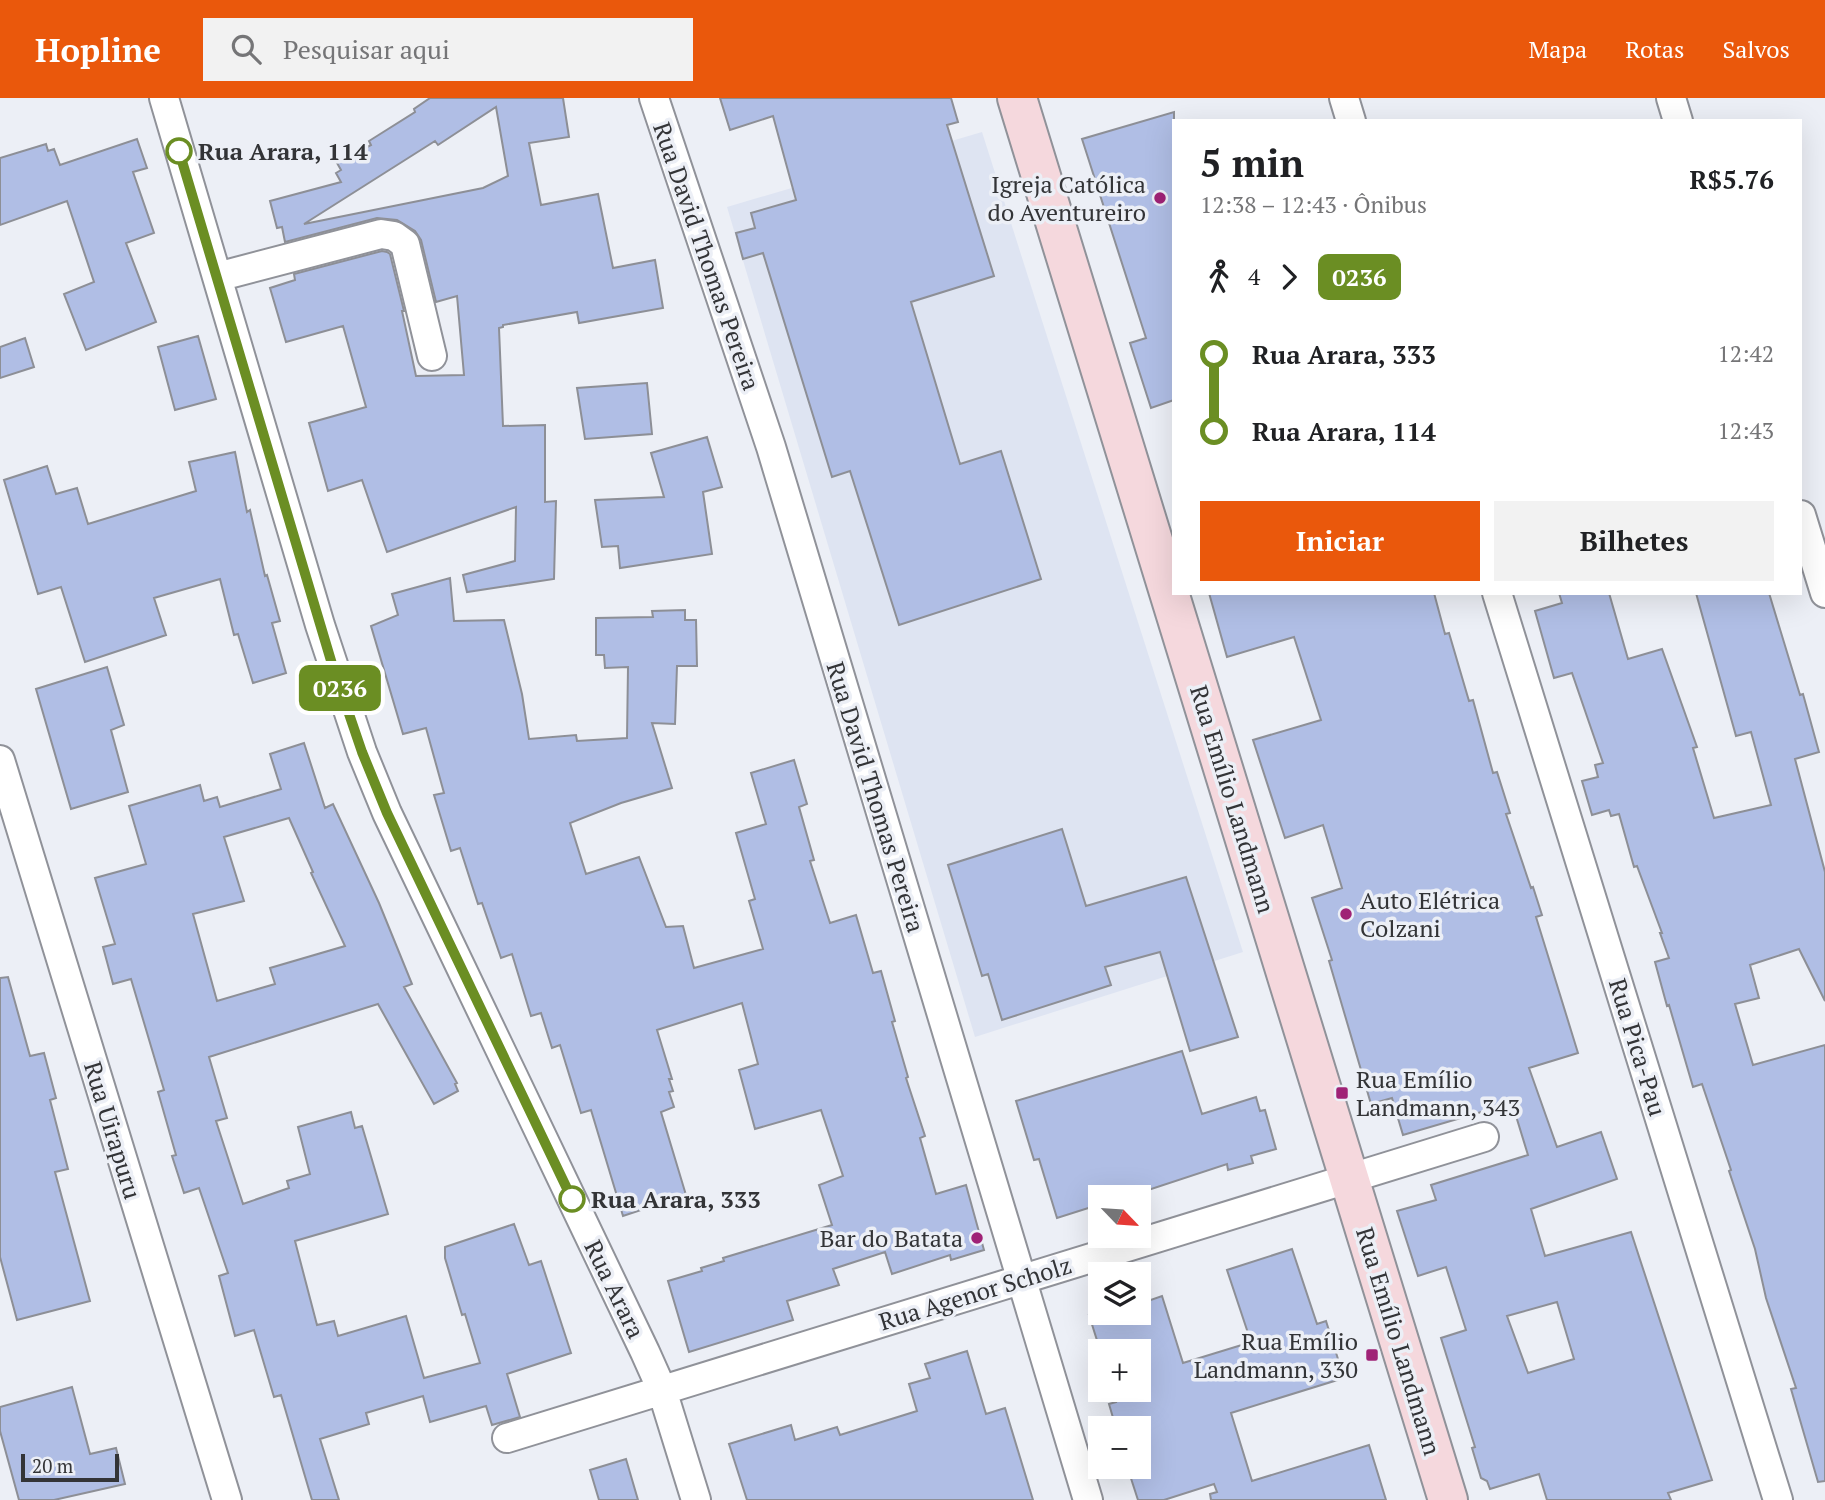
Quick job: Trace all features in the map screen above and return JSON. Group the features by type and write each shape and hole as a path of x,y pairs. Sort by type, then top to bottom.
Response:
{"street":[{"name":"Rua Arara","path":"164,98 334,671 362,752 387,813 662,1390 696,1500"},
{"name":"Rua David Thomas Pereira","path":"654,98 771,447 1088,1500"},
{"name":"Rua Emílio Landmann","path":"1017,98 1448,1500"},
{"path":"1344,98 1350,119"},
{"path":"1671,98 1677,119"},
{"path":"217,277 382,234 394,236 405,244 432,356"},
{"path":"1802,518 1825,593"},
{"name":"Rua Pica-Pau","path":"1498,595 1778,1500"},
{"name":"Rua Uirapuru","path":"0,760 227,1500"},
{"name":"Rua Agenor Scholz","path":"507,1438 1484,1137"}],"shaded area":[{"path":"982,132 1243,952 975,1037 727,207"}],"building":[{"path":"430,98 563,98 569,137 529,143 541,205 598,194 613,268 655,260 663,308 579,323 577,312 503,325 499,328 503,426 545,425 545,502 556,501 554,579 467,592 463,575 515,561 516,507 387,552 362,480 328,491 309,423 366,407 343,326 286,342 270,288 295,280 294,274 382,251 387,252 390,254 404,311 416,376 464,375 457,296 436,302 421,240 415,231 397,220 377,218 285,242 282,227 277,228 270,201 341,182 336,173 341,170 337,163 371,145 369,141 415,112 414,109","holes":["496,107 508,176 483,188 304,224 435,141 438,145"]},
{"path":"720,98 951,98 958,122 947,125 994,276 911,302 960,464 1001,451 1041,579 899,625 850,471 832,477 763,253 743,259 736,233 755,228 751,213 796,200 773,116 730,130"},
{"path":"1174,112 1172,401 1151,408 1130,343 1146,338 1082,139"},
{"path":"137,139 147,168 133,172 154,233 126,243 156,322 86,350 64,294 94,282 67,201 0,225 0,158 46,144 48,151 54,149 60,165"},
{"path":"198,336 216,399 175,410 158,347"},
{"path":"25,338 34,367 0,378 0,347"},
{"path":"647,383 652,434 585,439 577,388"},
{"path":"707,437 722,487 703,492 712,554 620,568 618,546 602,547 595,500 664,497 651,453"},
{"path":"235,452 247,512 250,510 265,576 267,575 280,621 272,623 286,673 253,683 238,634 234,635 220,579 154,598 166,635 85,662 61,587 38,594 4,480 47,466 56,494 77,488 88,524 196,491 189,462"},
{"path":"450,578 454,621 504,620 522,694 529,739 576,735 577,741 627,738 628,667 605,668 604,655 596,655 596,618 653,617 652,611 685,610 685,620 696,620 697,666 677,666 675,724 652,723 672,788 621,803 570,823 586,874 639,857 666,927 683,926 694,968 763,949 749,901 755,899 736,833 766,824 751,773 794,760 807,804 799,807 814,860 810,861 830,923 856,915 873,973 881,971 895,1021 892,1022 908,1077 906,1078 925,1136 920,1138 936,1194 966,1185 984,1250 951,1260 950,1255 892,1274 885,1252 833,1269 839,1285 787,1301 793,1320 689,1352 668,1281 702,1271 701,1268 724,1261 723,1258 832,1225 819,1185 843,1176 821,1110 755,1129 739,1070 758,1064 742,1003 657,1030 672,1079 669,1079 673,1091 669,1092 674,1107 661,1112 686,1195 623,1216 591,1110 581,1113 560,1045 552,1048 541,1013 531,1016 512,954 501,958 482,903 478,904 460,848 451,851 434,795 444,793 426,728 403,734 371,626 398,615 392,594"},
{"path":"1210,595 1435,595 1445,634 1449,633 1469,701 1473,700 1493,773 1497,772 1510,813 1506,814 1542,915 1536,917 1578,1053 1529,1068 1557,1147 1601,1132 1617,1179 1531,1209 1545,1256 1631,1232 1712,1480 1668,1493 1671,1500 1547,1500 1539,1474 1490,1489 1487,1481 1481,1478 1472,1448 1475,1447 1441,1338 1466,1330 1446,1267 1418,1276 1397,1211 1436,1200 1431,1185 1528,1155 1512,1103 1403,1135 1392,1098 1371,1104 1329,961 1332,960 1312,898 1342,888 1323,825 1285,838 1253,740 1321,720 1294,637 1227,657","holes":["1557,1302 1574,1359 1528,1373 1507,1316"]},
{"path":"1560,595 1610,595 1628,659 1662,649 1697,747 1693,748 1714,818 1771,805 1751,732 1736,736 1697,595 1770,595 1800,695 1803,694 1819,752 1795,759 1825,872 1825,1001 1799,949 1750,965 1759,998 1735,1004 1753,1065 1825,1045 1825,1481 1818,1482 1791,1389 1796,1388 1766,1298 1755,1249 1729,1171 1731,1170 1702,1084 1693,1087 1669,1005 1667,1006 1655,962 1669,958 1662,933 1637,866 1634,867 1619,814 1611,816 1609,810 1592,815 1582,781 1598,777 1595,765 1603,763 1572,673 1554,678 1535,611 1562,603"},
{"path":"107,667 124,725 111,730 128,792 71,809 36,689"},
{"path":"304,743 325,808 333,804 379,903 412,984 404,987 457,1083 455,1084 458,1091 434,1104 378,1004 209,1057 227,1118 216,1121 243,1204 289,1188 287,1181 310,1174 298,1127 351,1112 355,1128 362,1126 388,1214 295,1241 317,1325 334,1321 338,1336 406,1316 424,1378 480,1363 465,1314 462,1315 445,1258 445,1247 514,1224 529,1265 541,1261 571,1353 507,1374 520,1417 492,1425 486,1406 430,1422 423,1396 366,1413 369,1424 320,1439 339,1500 312,1500 281,1395 274,1397 254,1330 235,1336 219,1276 228,1273 199,1188 184,1193 172,1156 176,1155 158,1092 164,1090 131,979 113,984 103,947 115,944 95,878 146,864 129,806 200,785 204,801 217,797 220,807 281,789 270,754","holes":["289,818 313,872 311,873 345,946 270,968 275,984 217,1001 193,914 244,901 224,837"]},
{"path":"1062,829 1086,906 1186,877 1238,1037 1190,1051 1160,952 1105,967 1111,985 1002,1020 988,974 982,976 948,865"},
{"path":"8,977 30,1056 44,1053 56,1098 50,1100 68,1169 55,1172 90,1301 17,1320 0,1257 0,978"},
{"path":"1182,1051 1202,1114 1256,1097 1260,1111 1265,1110 1276,1149 1251,1156 1253,1163 1228,1170 1227,1164 1152,1189 1152,1185 1088,1185 1088,1208 1057,1218 1039,1159 1034,1160 1016,1101"},
{"path":"1292,1249 1317,1324 1326,1321 1344,1378 1231,1413 1252,1481 1369,1445 1386,1500 1211,1500 1210,1494 1217,1492 1214,1484 1164,1500 1138,1500 1131,1479 1151,1479 1151,1416 1112,1416 1109,1404 1151,1402 1151,1339 1097,1339 1092,1325 1151,1325 1151,1300 1162,1296 1183,1363 1251,1342 1227,1270"},
{"path":"967,1351 986,1414 1005,1408 1033,1500 747,1500 729,1444 791,1425 795,1440 837,1427 840,1435 917,1411 909,1384 930,1378 925,1364"},
{"path":"72,1387 90,1454 116,1448 125,1484 54,1500 19,1500 0,1431 0,1407"},
{"path":"626,1459 638,1500 599,1500 590,1470"}],"bus line":[{"name":"0236","path":"179,151 320,625 362,752 387,813 572,1199"}],"place":[{"name":"Rua Arara, 114","path":"179,151"},
{"name":"Igreja Católica do Aventureiro","path":"1160,198"},
{"name":"Auto Elétrica Colzani","path":"1346,914"},
{"name":"Rua Emílio Landmann, 343","path":"1342,1093"},
{"name":"Rua Arara, 333","path":"572,1199"},
{"name":"Bar do Batata","path":"977,1238"},
{"name":"Rua Emílio Landmann, 330","path":"1372,1355"}]}
